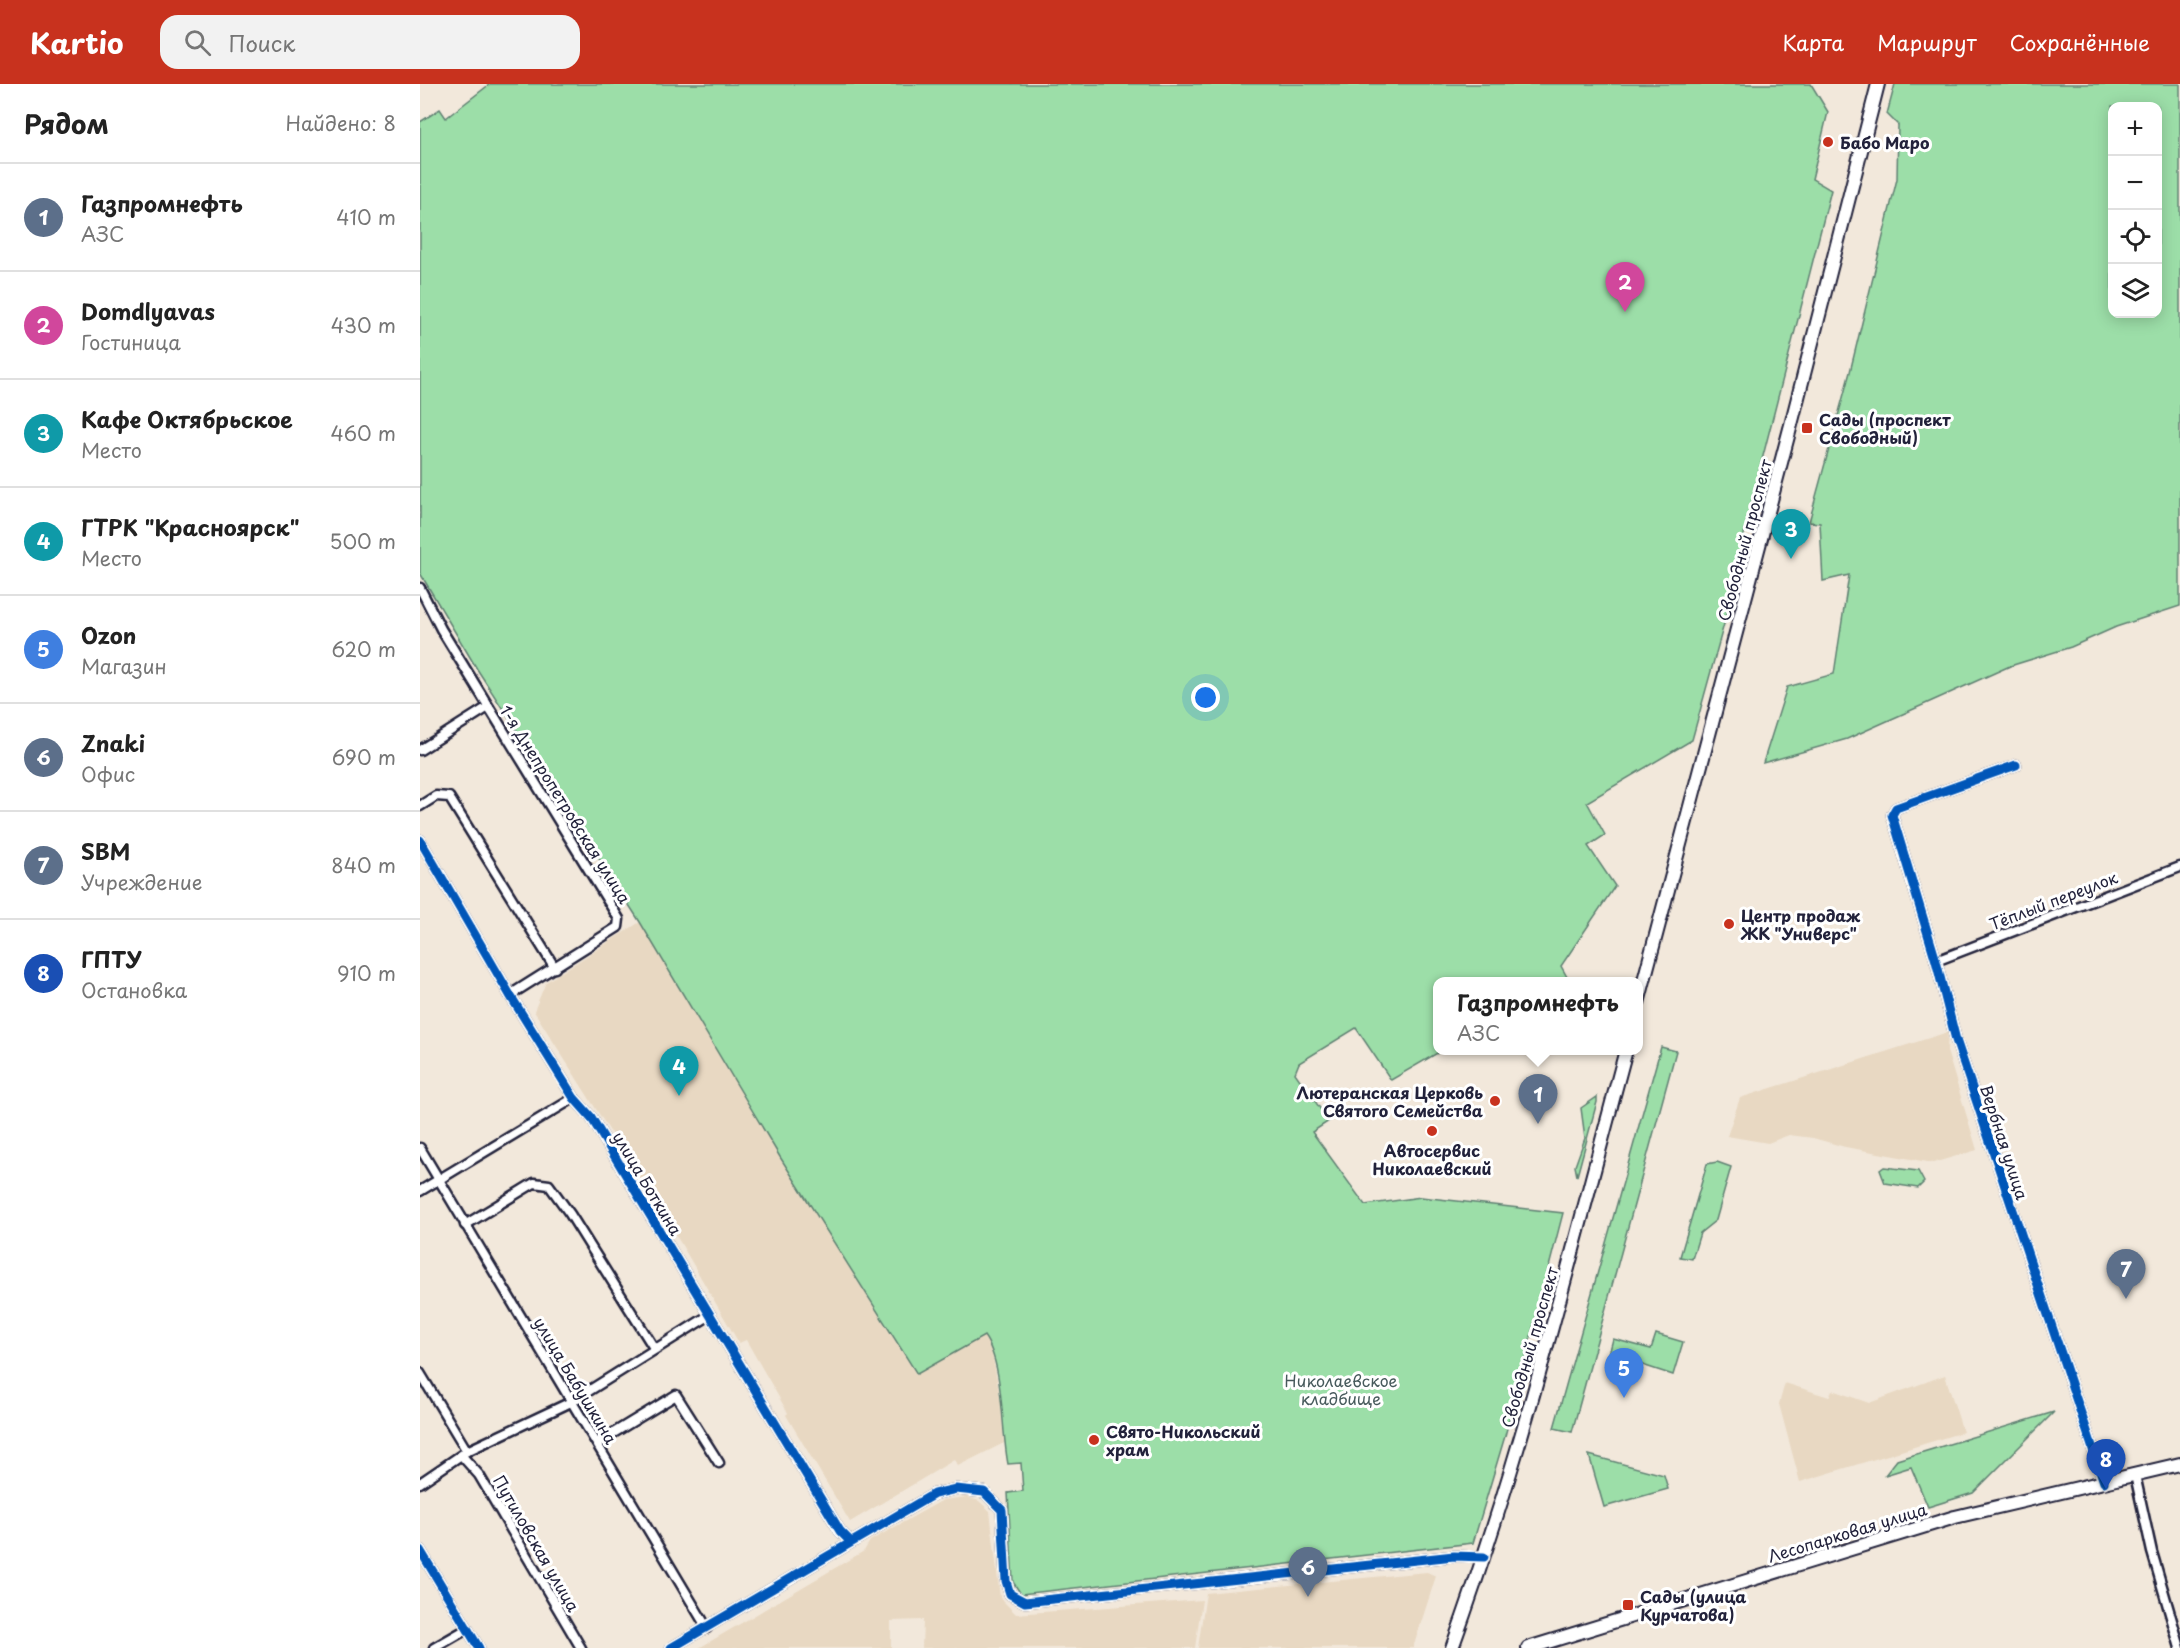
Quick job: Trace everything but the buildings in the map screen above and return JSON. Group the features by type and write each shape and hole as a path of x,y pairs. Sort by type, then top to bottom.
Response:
{"main road":[{"name":"Свободный проспект","path":"1643,984 1798,400 1878,84"},
{"name":"Свободный проспект","path":"1452,1648 1484,1557 1552,1327 1625,1055"},
{"name":"Лесопарковая улица","path":"1528,1648 1955,1517 2180,1464"}],"street":[{"name":"1-я Днепропетровская улица","path":"420,588 441,629 619,919 618,927 510,995"},
{"path":"420,750 488,707"},
{"name":"Вербная улица","path":"2016,765 1896,808 1892,815 1965,1067 2104,1482"},
{"path":"420,806 435,796 449,798 555,968"},
{"name":"улица Боткина","path":"420,840 510,995 574,1098 591,1118 834,1521 851,1542"},
{"name":"Тёплый переулок","path":"1936,961 2180,867"},
{"path":"420,1191 574,1098"},
{"name":"улица Бабушкина","path":"420,1148 707,1628"},
{"path":"465,1225 534,1183 549,1185 570,1214 654,1348"},
{"path":"420,1483 465,1454 571,1402 710,1315"},
{"name":"Путиловская улица","path":"420,1373 465,1454 480,1475 581,1648"},
{"path":"597,1443 676,1395 719,1463"},
{"path":"2135,1475 2152,1552 2180,1648"},
{"path":"671,1648 934,1494 972,1489 984,1492 996,1501 1002,1510 1006,1581 1010,1594 1024,1602 1454,1556 1484,1557"},
{"path":"420,1550 479,1648"},
{"path":"434,1648 467,1629"}],"shaded area":[{"path":"640,922 780,1157 916,1374 984,1336 991,1347 1001,1402 1004,1443 958,1466 954,1460 850,1522 786,1415 788,1413 746,1340 739,1343 680,1242 534,1011 546,982"},
{"path":"1948,1032 1947,1051 1977,1150 1933,1163 1845,1147 1813,1138 1789,1135 1768,1143 1727,1136 1740,1098"},
{"path":"1945,1375 1963,1432 1800,1482 1779,1404 1785,1383 1829,1397 1832,1390 1869,1403"},
{"path":"967,1497 979,1501 990,1511 1000,1598 1016,1614 1202,1600 1195,1648 922,1648 923,1620 891,1621 891,1648 699,1648 864,1551 870,1541 943,1500"},
{"path":"1427,1572 1436,1576 1413,1648 1198,1648 1206,1593"}],"green space":[{"name":"Николаевское кладбище","path":"490,84 1811,84 1828,112 1812,179 1831,190 1744,534 1745,548 1692,740 1587,802 1605,835 1588,846 1615,886 1561,966 1567,977 1433,977 1434,1055 1391,1080 1356,1028 1299,1063 1295,1073 1329,1121 1312,1132 1365,1205 1421,1197 1563,1213 1505,1436 1473,1543 1021,1594 1013,1582 1008,1493 1023,1491 1021,1463 1008,1464 999,1379 995,1362 984,1336 917,1374 780,1157 640,922 477,669 420,573 420,122 440,109 446,118"},
{"path":"1895,84 2180,84 2180,606 2116,627 2071,647 2010,666 1847,739 1763,763 1787,687 1834,674 1849,575 1823,581 1820,523 1809,522 1850,372 1897,179 1898,125 1887,114"},
{"path":"1661,1047 1676,1051 1572,1432 1554,1428"},
{"path":"1597,1097 1577,1176 1575,1166 1585,1138 1581,1108"},
{"path":"1717,1162 1731,1167 1716,1220 1700,1233 1692,1259 1680,1257 1707,1164"},
{"path":"1884,1167 1918,1171 1924,1182 1918,1188 1885,1183 1880,1170"},
{"path":"1656,1334 1683,1342 1673,1375 1609,1354 1613,1339 1651,1349"},
{"path":"2054,1412 1973,1493 1928,1507 1911,1467 1885,1475 1897,1460"},
{"path":"1589,1455 1664,1475 1668,1489 1604,1507"}],"cycle path":[{"path":"2016,765 1896,808 1892,815 1936,961 1956,1040 2104,1482"},
{"path":"420,840 510,995 574,1098 591,1117 840,1531 851,1542"},
{"path":"671,1648 934,1494 956,1489 984,1492 1002,1510 1006,1581 1010,1594 1025,1602 1454,1556 1484,1557"},
{"path":"420,1550 479,1648"}],"place":[{"name":"Бабо Маро","path":"1828,142"},
{"name":"Domdlyavas","path":"1625,312"},
{"name":"Сады (проспект Свободный)","path":"1807,428"},
{"name":"Кафе Октябрьское","path":"1791,559"},
{"name":"Центр продаж ЖК \"Универс\"","path":"1729,924"},
{"name":"ГТРК \"Красноярск\"","path":"679,1096"},
{"name":"Лютеранская Церковь Святого Семейства","path":"1495,1101"},
{"name":"Газпромнефть","path":"1538,1124"},
{"name":"Автосервис Николаевский","path":"1432,1131"},
{"name":"SBM","path":"2126,1299"},
{"name":"Ozon","path":"1624,1398"},
{"name":"Свято-Никольский храм","path":"1094,1440"},
{"name":"ГПТУ","path":"2106,1489"},
{"name":"Znaki","path":"1308,1597"},
{"name":"Сады (улица Курчатова)","path":"1628,1605"}]}
